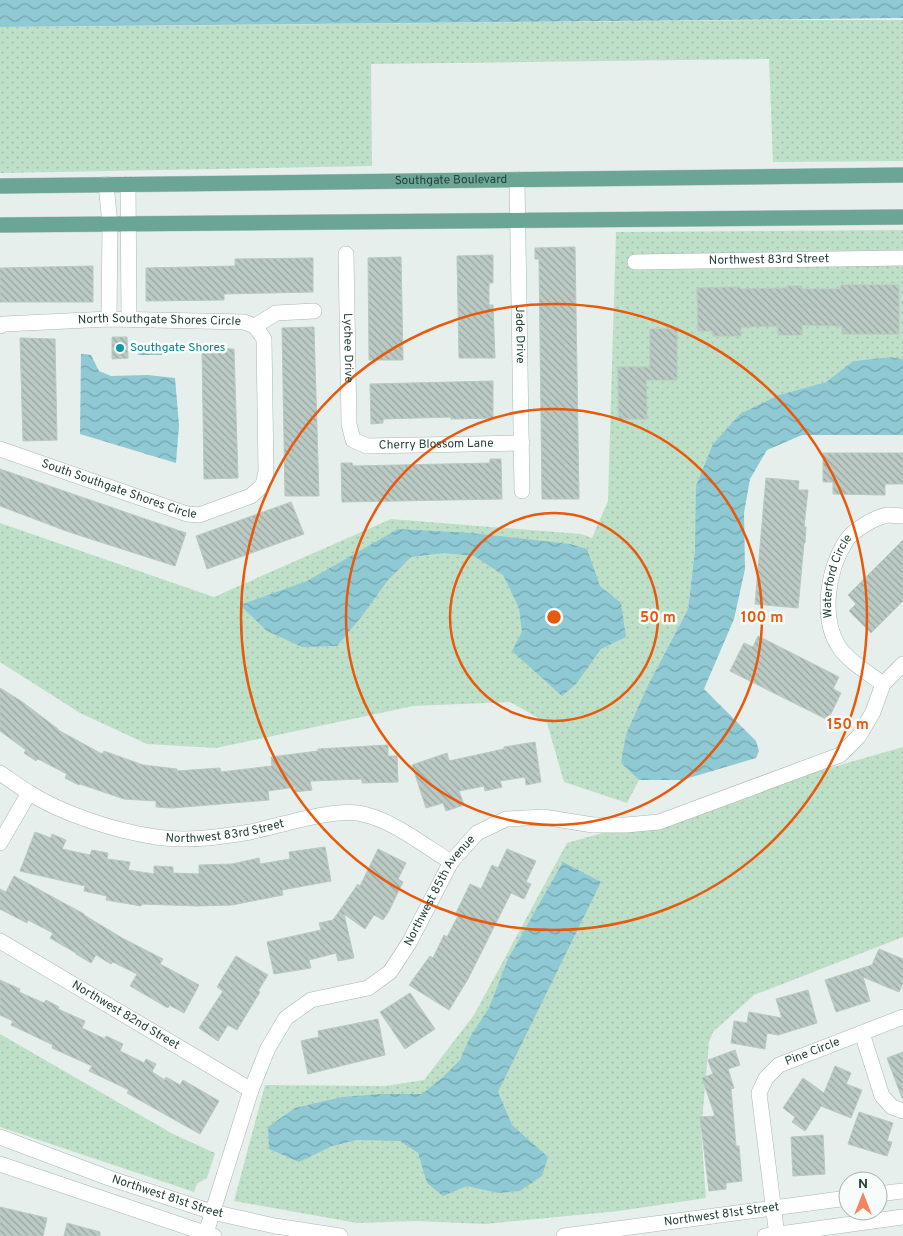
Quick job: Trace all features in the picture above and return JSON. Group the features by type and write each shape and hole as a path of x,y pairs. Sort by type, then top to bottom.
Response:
{"main road":[{"name":"Southgate Boulevard","path":"0,186 903,175"},
{"path":"0,225 903,217"}],"street":[{"name":"Jade Drive","path":"517,179 522,491"},
{"path":"106,184 110,224 109,319"},
{"path":"128,184 127,224 130,319"},
{"name":"Lychee Drive","path":"346,254 349,424 353,440"},
{"name":"Northwest 83rd Street","path":"635,262 903,258"},
{"name":"North Southgate Shores Circle","path":"0,326 4,324 109,319 244,322 255,326 276,313 314,311"},
{"name":"South Southgate Shores Circle","path":"0,449 187,514 199,515 251,496 263,485 266,472 264,339 255,326"},
{"name":"Cherry Blossom Lane","path":"353,440 367,446 522,443"},
{"name":"Waterford Circle","path":"883,684 840,648 829,625 827,600 833,571 846,540 864,524 886,515 903,516"},
{"path":"883,684 903,664"},
{"name":"Northwest 85th Avenue","path":"210,1235 212,1212 251,1090 268,1048 286,1018 311,1000 368,988 390,972 409,943 451,862 477,833 506,819 543,816 592,825 626,825 658,822 840,755 858,736 873,712 883,684"},
{"name":"Northwest 83rd Street","path":"0,773 29,793 73,814 108,826 157,838 199,839 247,832 336,813 357,813 380,819 451,862"},
{"path":"0,843 29,793"},
{"name":"Northwest 82nd Street","path":"0,940 251,1090"},
{"name":"Pine Circle","path":"773,1235 773,1208 759,1093 766,1078 779,1066 903,1017"},
{"path":"862,1033 882,1096 892,1107 903,1111"},
{"name":"Northwest 81st Street","path":"0,1137 109,1178 212,1212 275,1226 340,1236"},
{"name":"Northwest 81st Street","path":"0,1164 210,1235"},
{"path":"888,1193 903,1191"},
{"name":"Northwest 81st Street","path":"564,1236 838,1199"},
{"path":"773,1235 903,1217"}],"green space":[{"path":"903,20 903,161 773,162 769,59 371,64 372,166 0,173 0,27"},
{"path":"903,230 903,359 890,357 853,361 826,382 779,395 695,550 688,609 648,685 626,734 622,763 639,780 627,803 564,782 547,723 510,702 413,706 216,748 147,744 80,713 0,662 0,523 214,597 391,519 581,534 592,538 608,501 616,232"},
{"path":"903,747 903,937 754,995 713,1032 709,1042 701,1132 706,1198 619,1211 485,1224 416,1221 357,1223 234,1201 265,1085 385,1086 424,1080 474,1015 567,843"},
{"path":"0,1034 173,1134 215,1153 207,1178 197,1184 194,1192 0,1127"}],"water":[{"path":"0,0 903,0 903,18 0,27"},
{"path":"138,344 162,344 162,355 138,355"},
{"path":"81,354 91,355 99,371 111,376 148,375 175,378 179,425 176,463 80,434"},
{"path":"890,357 903,359 903,435 802,435 767,450 750,479 744,513 745,569 734,619 704,689 756,741 759,751 756,758 682,780 639,780 621,763 626,734 648,685 688,609 695,550 696,486 713,444 740,414 779,395 826,382 853,361"},
{"path":"398,529 471,533 570,544 587,549 600,586 621,603 626,637 601,649 576,684 562,696 512,651 522,632 519,608 503,575 474,556 444,553 411,557 388,580 337,646 302,647 267,631 240,605 307,581"},
{"path":"563,862 601,882 498,1092 512,1125 548,1157 542,1176 520,1191 498,1193 467,1186 443,1196 427,1183 418,1153 400,1141 357,1140 332,1146 299,1162 269,1149 268,1127 295,1108 342,1097 381,1094 422,1094 443,1077 460,1060 470,1037 489,1008 508,959"}],"building":[{"path":"575,247 579,499 542,499 539,259 535,259 535,248"},
{"path":"493,255 493,283 489,283 489,305 493,305 495,358 459,358 457,256"},
{"path":"401,257 403,360 369,360 368,258"},
{"path":"313,258 313,292 224,294 224,300 146,301 146,268 235,266 235,259"},
{"path":"93,266 93,302 0,302 0,268"},
{"path":"841,285 899,285 899,334 842,334 842,326 802,325 802,335 778,335 778,326 741,327 741,336 713,336 713,331 698,331 697,288 740,287 740,289 802,286 802,289 841,289"},
{"path":"314,327 319,496 285,496 282,328"},
{"path":"650,329 677,329 677,380 646,380 647,419 619,419 618,367 650,367"},
{"name":"Southgate Shores","path":"112,337 127,337 128,358 112,359"},
{"path":"20,338 55,339 57,440 23,441"},
{"path":"202,348 234,349 238,478 204,479"},
{"path":"493,381 493,418 383,419 383,423 371,424 370,384"},
{"path":"823,453 903,453 903,484 885,484 885,495 833,494 833,482 823,482"},
{"path":"490,459 501,459 502,499 342,502 341,463 352,463 353,466 490,463"},
{"path":"0,469 186,533 175,566 69,532 0,506"},
{"path":"766,478 799,481 798,490 808,490 798,608 755,604"},
{"path":"291,502 304,534 207,569 196,536"},
{"path":"903,540 903,601 871,633 849,611 856,604 848,595"},
{"path":"758,636 839,677 833,689 841,693 828,720 730,671 744,643 753,647"},
{"path":"0,688 21,701 58,730 102,754 104,751 143,765 177,769 177,771 220,768 221,772 272,766 271,757 318,751 318,749 388,745 388,756 397,756 398,782 362,783 362,779 310,781 312,790 295,792 295,787 268,791 269,800 172,808 156,807 156,801 124,799 79,785 65,778 67,774 38,759 36,761 24,753 26,750 0,731"},
{"path":"535,742 541,782 526,785 525,777 500,781 502,787 485,791 484,786 459,791 464,805 446,811 443,803 426,808 412,765 447,753 449,761 504,749 504,747"},
{"path":"35,832 51,838 52,834 66,840 62,849 90,855 92,850 108,853 107,859 130,862 128,870 154,874 154,866 173,867 173,873 199,874 199,865 232,864 259,858 260,864 290,859 289,852 325,847 331,881 282,890 283,895 232,905 142,904 141,906 106,900 107,896 84,891 85,886 20,871"},
{"path":"378,849 406,863 398,879 403,882 383,920 374,915 365,929 344,914 354,958 338,961 336,953 309,960 311,968 274,974 267,942 321,930 319,923 333,920 358,884 360,886"},
{"path":"507,849 536,861 526,882 531,884 524,899 511,893 468,979 449,1010 409,985 430,956 433,958 444,935 447,937 458,916 455,915 470,884 481,889 492,865 498,868"},
{"path":"14,876 84,914 122,938 163,959 160,964 199,985 184,1013 169,1005 168,1008 130,986 137,974 113,962 111,964 96,955 91,963 50,938 53,933 28,920 27,923 0,909 0,889 6,892"},
{"path":"879,949 903,959 903,983 899,992 863,977 870,1001 836,1012 825,980 872,965"},
{"path":"236,956 268,975 237,1030 228,1025 218,1041 199,1028 223,991 217,987"},
{"path":"0,980 20,989 19,992 44,1003 46,1000 59,1007 58,1009 85,1021 82,1028 105,1039 106,1036 123,1044 120,1051 144,1063 146,1059 156,1064 152,1072 165,1080 166,1077 180,1085 183,1080 219,1101 200,1134 127,1093 129,1090 89,1071 92,1066 52,1048 53,1045 11,1025 13,1021 0,1015"},
{"path":"808,990 817,1023 778,1035 767,1033 765,1049 731,1043 734,1021 747,1023 749,1012 782,1018 776,999"},
{"path":"410,993 435,1029 405,1049 380,1012"},
{"path":"378,1019 385,1055 308,1074 301,1041 319,1037 318,1031"},
{"path":"735,1050 740,1065 728,1069 734,1088 731,1089 736,1146 739,1146 742,1181 726,1183 726,1189 709,1191 700,1117 715,1116 702,1078 713,1074 708,1060"},
{"path":"903,1052 903,1098 902,1098 887,1058"},
{"path":"835,1066 851,1073 846,1084 862,1090 851,1118 821,1106 805,1131 792,1122 795,1117 783,1108 803,1078 824,1093"},
{"path":"859,1112 893,1123 887,1141 892,1142 887,1156 848,1144"},
{"path":"823,1135 825,1174 793,1176 791,1137"},
{"path":"0,1207 47,1218 43,1236 0,1236"},
{"path":"67,1223 100,1232 100,1236 64,1236"}],"place":[{"name":"Southgate Shores","path":"120,348"}]}
